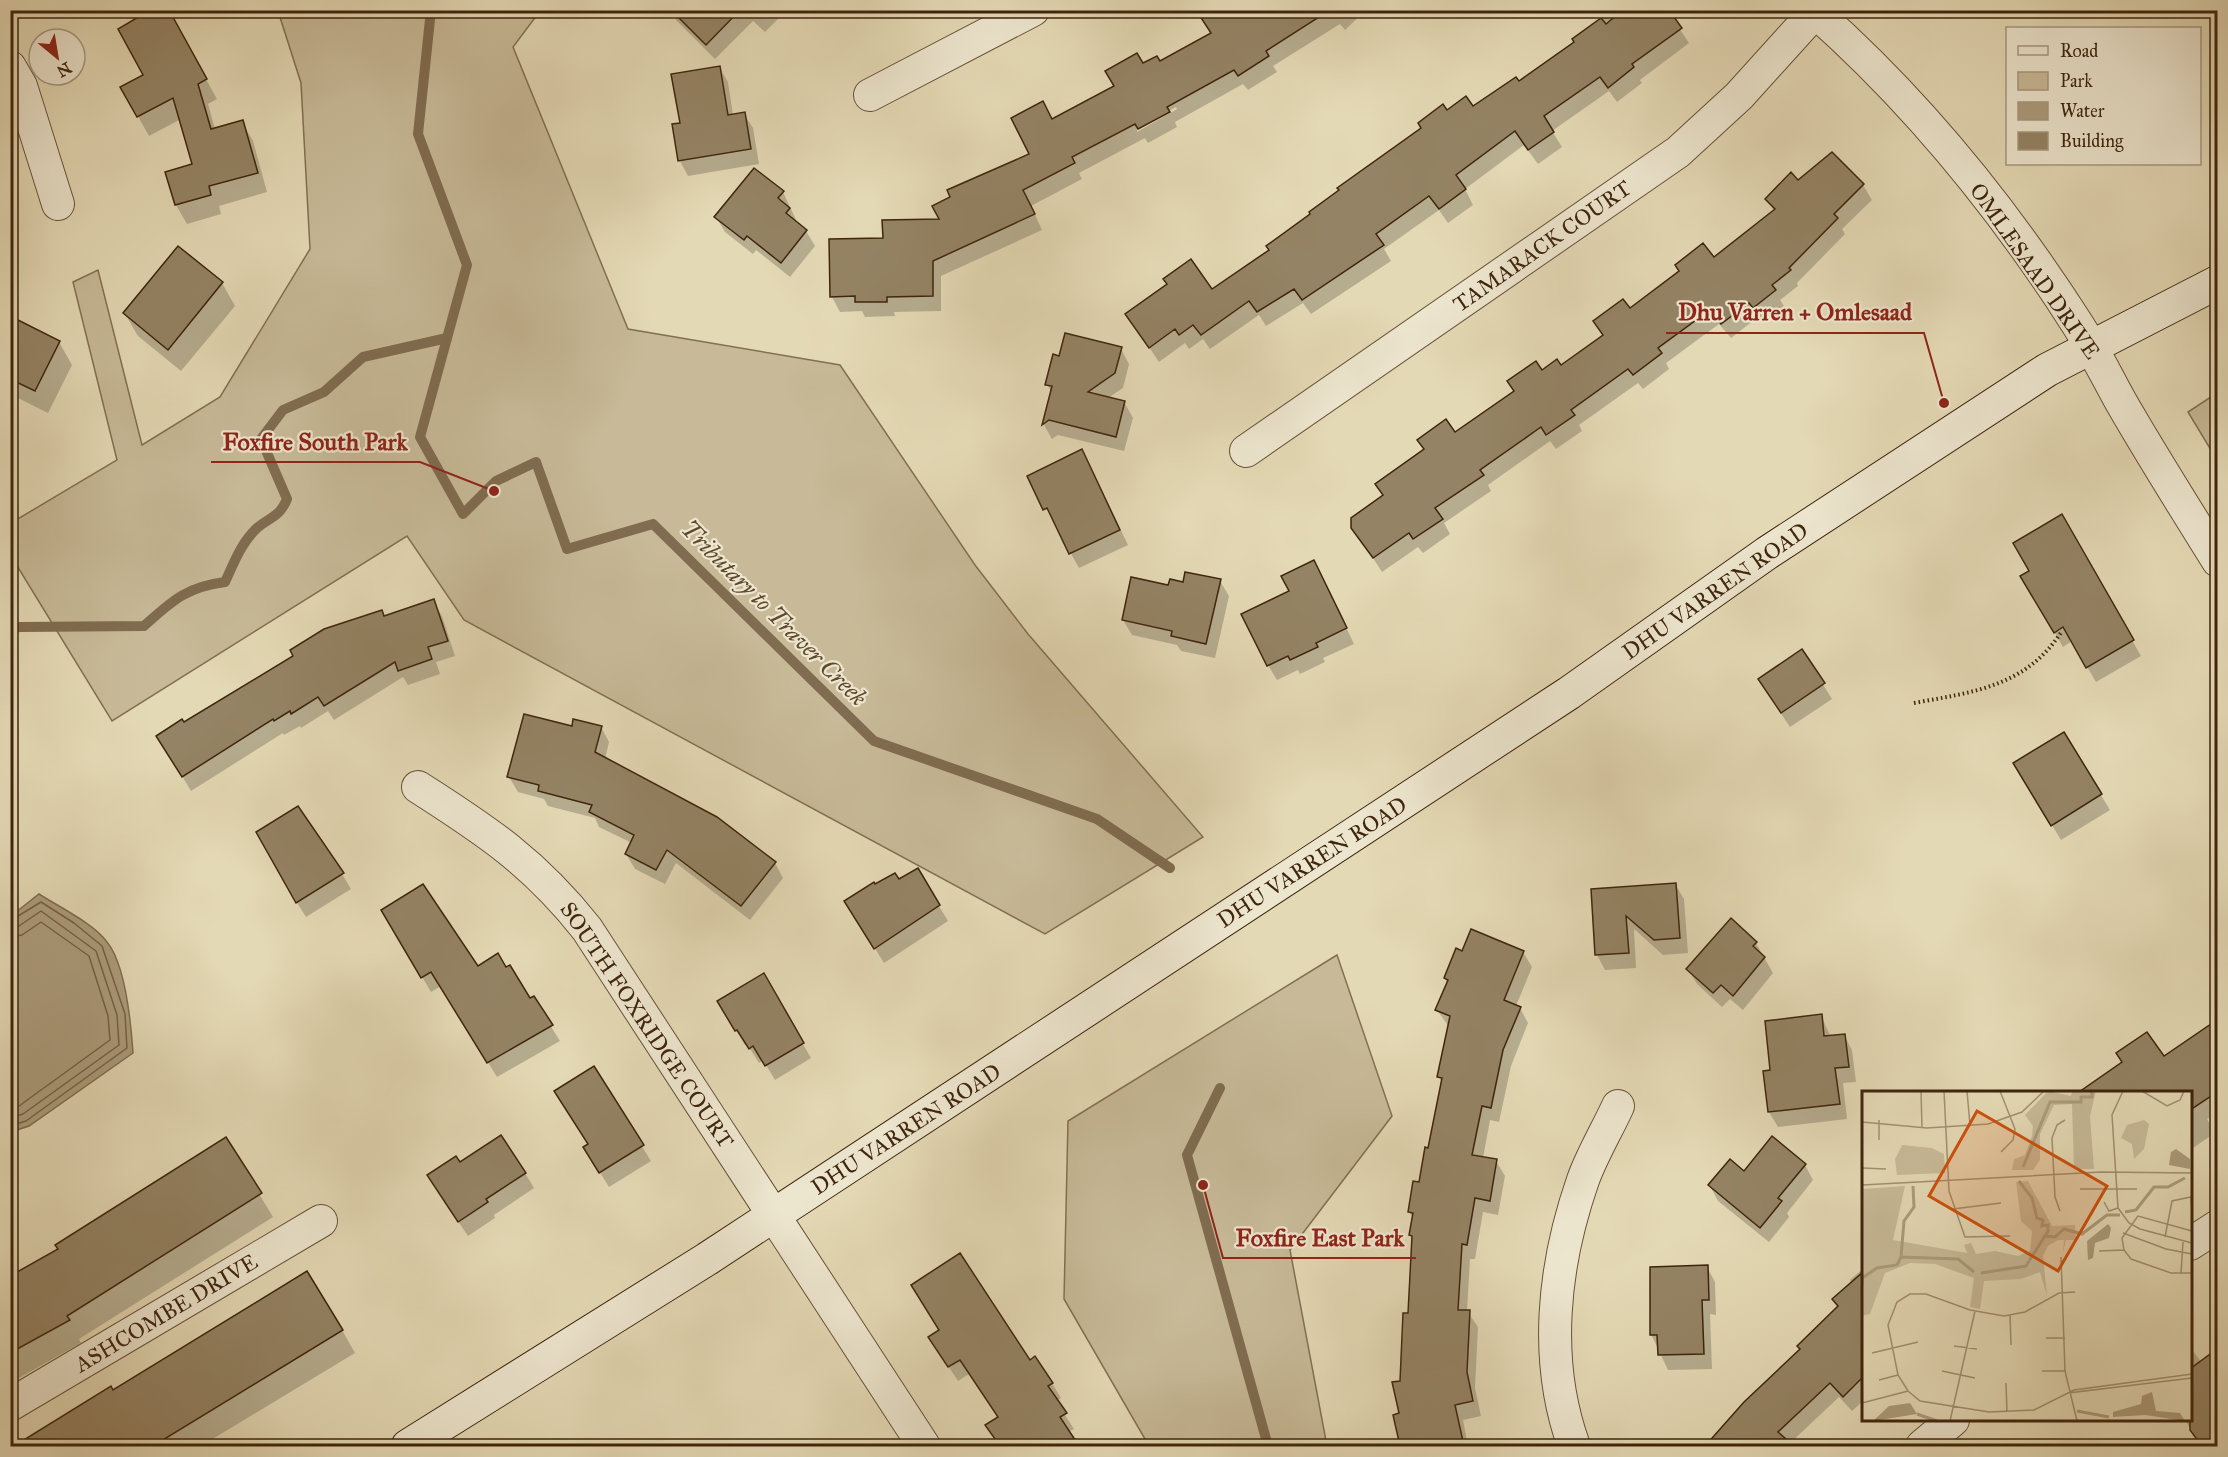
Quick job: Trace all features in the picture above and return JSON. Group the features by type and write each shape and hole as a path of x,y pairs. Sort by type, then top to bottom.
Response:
{"main road":[{"name":"DHU VARREN ROAD","path":"408,1446 774,1215 1569,693 1794,535 2047,370 2217,282"}],"street":[{"path":"870,95 1033,10"},
{"name":"OMLESAAD DRIVE","path":"1814,11 1890,83 1926,122 2000,215 2058,295 2092,347 2121,402 2217,561"},
{"name":"TAMARACK COURT","path":"1246,451 1678,152 1739,96 1814,11"},
{"path":"10,68 21,86 58,204"},
{"name":"SOUTH FOXRIDGE COURT","path":"418,787 485,830 524,860 567,903 593,939 924,1446"},
{"path":"1574,1446 1565,1417 1554,1348 1559,1274 1583,1180 1618,1106"},
{"name":"ASHCOMBE DRIVE","path":"10,1405 321,1221"},
{"path":"2192,1243 2217,1226"},
{"path":"1922,1446 1951,1421"}],"path":[{"path":"1914,703 1993,687 2043,654 2062,631"}],"green space":[{"path":"278,11 540,11 513,47 628,329 840,365 975,565 1028,634 1203,837 1045,934 464,620 407,536 112,721 11,556 11,523 117,460 73,282 98,270 142,445 220,397 310,249 301,83"},
{"path":"2217,393 2217,460 2188,412"},
{"path":"1337,955 1392,1116 1290,1250 1327,1446 1149,1446 1064,1299 1068,1121"}],"water":[{"path":"39,894 93,928 113,952 123,979 133,1053 29,1126 11,1132 11,916"}],"building":[{"path":"150,10 169,10 207,79 198,84 211,129 243,120 258,173 209,186 211,195 175,205 165,172 192,164 173,98 137,117 120,87 143,75 118,29"},
{"path":"671,10 740,10 706,45"},
{"path":"1196,10 1330,10 1266,51 1269,56 1238,76 1234,70 1167,107 1170,112 1138,129 1135,124 1072,157 1075,163 1023,190 1035,214 933,261 933,296 887,297 887,302 855,302 855,296 830,297 829,239 883,238 882,220 939,219 932,206 950,197 947,190 1029,154 1011,118 1043,101 1052,119 1114,86 1105,71 1137,53 1143,63 1157,56 1160,61 1211,33"},
{"path":"1623,10 1669,10 1682,28 1632,64 1634,67 1608,88 1600,77 1544,116 1554,132 1528,150 1515,131 1456,175 1466,189 1439,209 1429,196 1376,234 1384,245 1302,300 1294,289 1257,312 1249,301 1201,335 1193,325 1179,335 1175,329 1149,348 1125,314 1167,284 1163,279 1191,259 1212,289 1269,250 1266,246 1310,214 1309,212 1339,190 1337,188 1421,128 1418,123 1443,104 1447,110 1466,96 1473,106 1516,77 1519,81 1574,42 1572,39 1601,18 1606,24"},
{"path":"720,66 728,115 745,112 751,149 678,161 672,124 680,123 671,74"},
{"path":"1832,152 1864,184 1834,214 1838,218 1789,268 1791,270 1772,285 1776,290 1753,308 1749,303 1721,324 1710,310 1658,348 1662,353 1633,375 1628,369 1571,410 1575,415 1546,435 1541,427 1480,470 1484,475 1435,508 1443,519 1413,539 1409,533 1373,558 1351,528 1351,518 1383,495 1375,484 1424,449 1417,440 1446,419 1455,432 1514,391 1507,381 1536,361 1542,370 1557,359 1561,365 1603,335 1593,321 1623,299 1630,308 1679,271 1675,265 1703,243 1714,257 1775,209 1765,199 1791,172 1798,180"},
{"path":"754,168 784,191 778,198 790,208 786,213 807,230 781,263 747,236 744,240 714,217"},
{"path":"178,246 223,282 168,350 123,313"},
{"path":"10,316 60,341 35,391 10,379"},
{"path":"1065,333 1122,347 1115,373 1088,392 1125,401 1116,437 1049,420 1042,425 1052,386 1045,385 1053,354 1059,356"},
{"path":"1082,449 1120,530 1069,554 1047,508 1043,510 1027,476"},
{"path":"2062,514 2134,640 2086,668 2063,627 2054,633 2020,576 2029,571 2013,543"},
{"path":"1314,560 1347,628 1316,643 1318,647 1290,660 1288,656 1267,666 1241,614 1289,591 1281,576"},
{"path":"1185,572 1221,579 1206,644 1171,636 1172,631 1122,620 1131,577 1168,585 1170,579 1183,582"},
{"path":"434,599 448,641 428,647 432,659 398,671 395,662 324,706 318,697 291,714 290,711 274,721 273,719 182,777 156,736 182,719 184,722 293,656 290,650 324,629 382,610 384,616"},
{"path":"1802,649 1825,683 1781,713 1758,679"},
{"path":"524,714 572,726 573,719 602,726 595,752 717,817 776,862 741,906 667,850 656,870 625,854 634,835 589,812 592,805 538,791 539,785 507,777"},
{"path":"2064,732 2102,794 2051,826 2013,763"},
{"path":"298,806 344,873 296,903 256,832"},
{"path":"918,868 940,905 874,949 844,901 874,882 875,884 895,873 899,879"},
{"path":"1676,883 1680,938 1654,940 1626,916 1629,953 1595,955 1591,889"},
{"path":"423,884 478,966 498,953 506,967 510,965 530,998 534,996 553,1025 487,1063 431,972 421,978 381,910"},
{"path":"1731,918 1757,942 1753,946 1765,957 1733,996 1721,985 1713,993 1686,969"},
{"path":"1471,929 1524,951 1504,1000 1521,1007 1503,1050 1491,1108 1482,1106 1472,1155 1497,1159 1490,1201 1475,1198 1467,1245 1462,1244 1458,1310 1470,1310 1467,1372 1473,1401 1455,1405 1464,1446 1400,1446 1393,1415 1399,1413 1392,1382 1400,1381 1403,1313 1408,1313 1412,1236 1409,1235 1413,1213 1408,1212 1413,1181 1419,1182 1425,1147 1428,1148 1442,1078 1437,1077 1450,1016 1435,1010 1448,980 1444,978 1456,948 1462,951"},
{"path":"764,973 804,1043 765,1066 753,1046 749,1049 737,1030 735,1031 717,1001"},
{"path":"1822,1014 1824,1036 1845,1034 1849,1067 1835,1068 1840,1104 1768,1112 1763,1071 1770,1070 1765,1021"},
{"path":"2217,1020 2217,1092 2192,1109 2192,1091 2080,1091 2122,1062 2116,1053 2147,1032 2164,1056"},
{"path":"594,1066 644,1145 599,1173 583,1147 588,1144 554,1091"},
{"path":"501,1135 526,1173 486,1199 488,1202 458,1222 427,1175 456,1156 460,1162"},
{"path":"1772,1136 1806,1164 1778,1198 1782,1201 1760,1228 1708,1185 1730,1159 1744,1171"},
{"path":"226,1137 262,1193 67,1316 70,1320 10,1353 10,1276 58,1249 55,1245"},
{"path":"960,1253 1030,1360 1035,1356 1053,1383 1048,1386 1067,1413 1060,1417 1079,1446 1000,1446 985,1425 998,1417 960,1360 948,1367 928,1337 939,1330 911,1285"},
{"path":"1708,1265 1709,1300 1702,1300 1704,1354 1658,1355 1657,1335 1650,1335 1650,1267"},
{"path":"307,1271 343,1330 153,1446 14,1446 111,1386 113,1390"},
{"path":"1862,1273 1862,1378 1843,1397 1830,1383 1778,1432 1794,1446 1705,1446 1744,1402 1800,1349 1797,1346 1838,1306 1832,1299"},
{"path":"2217,1349 2217,1433 2201,1445 2190,1430 2192,1368"}],"waterway":[{"name":"Tributary to Traver Creek","path":"431,10 418,134 467,265 420,437 463,514 496,481 536,462 567,549 653,524 874,741 1097,819 1170,868"},
{"path":"10,630 19,627 144,626 180,596 200,587 225,582 247,540 257,528 278,513 287,499 261,439 283,410 324,392 363,357 447,338"},
{"name":"Tributary to Traver Creek","path":"1220,1088 1187,1155 1268,1446"}],"place":[{"name":"Dhu Varren + Omlesaad","path":"1944,403"},
{"name":"Foxfire South Park","path":"494,491"},
{"name":"Foxfire East Park","path":"1203,1185"}]}
